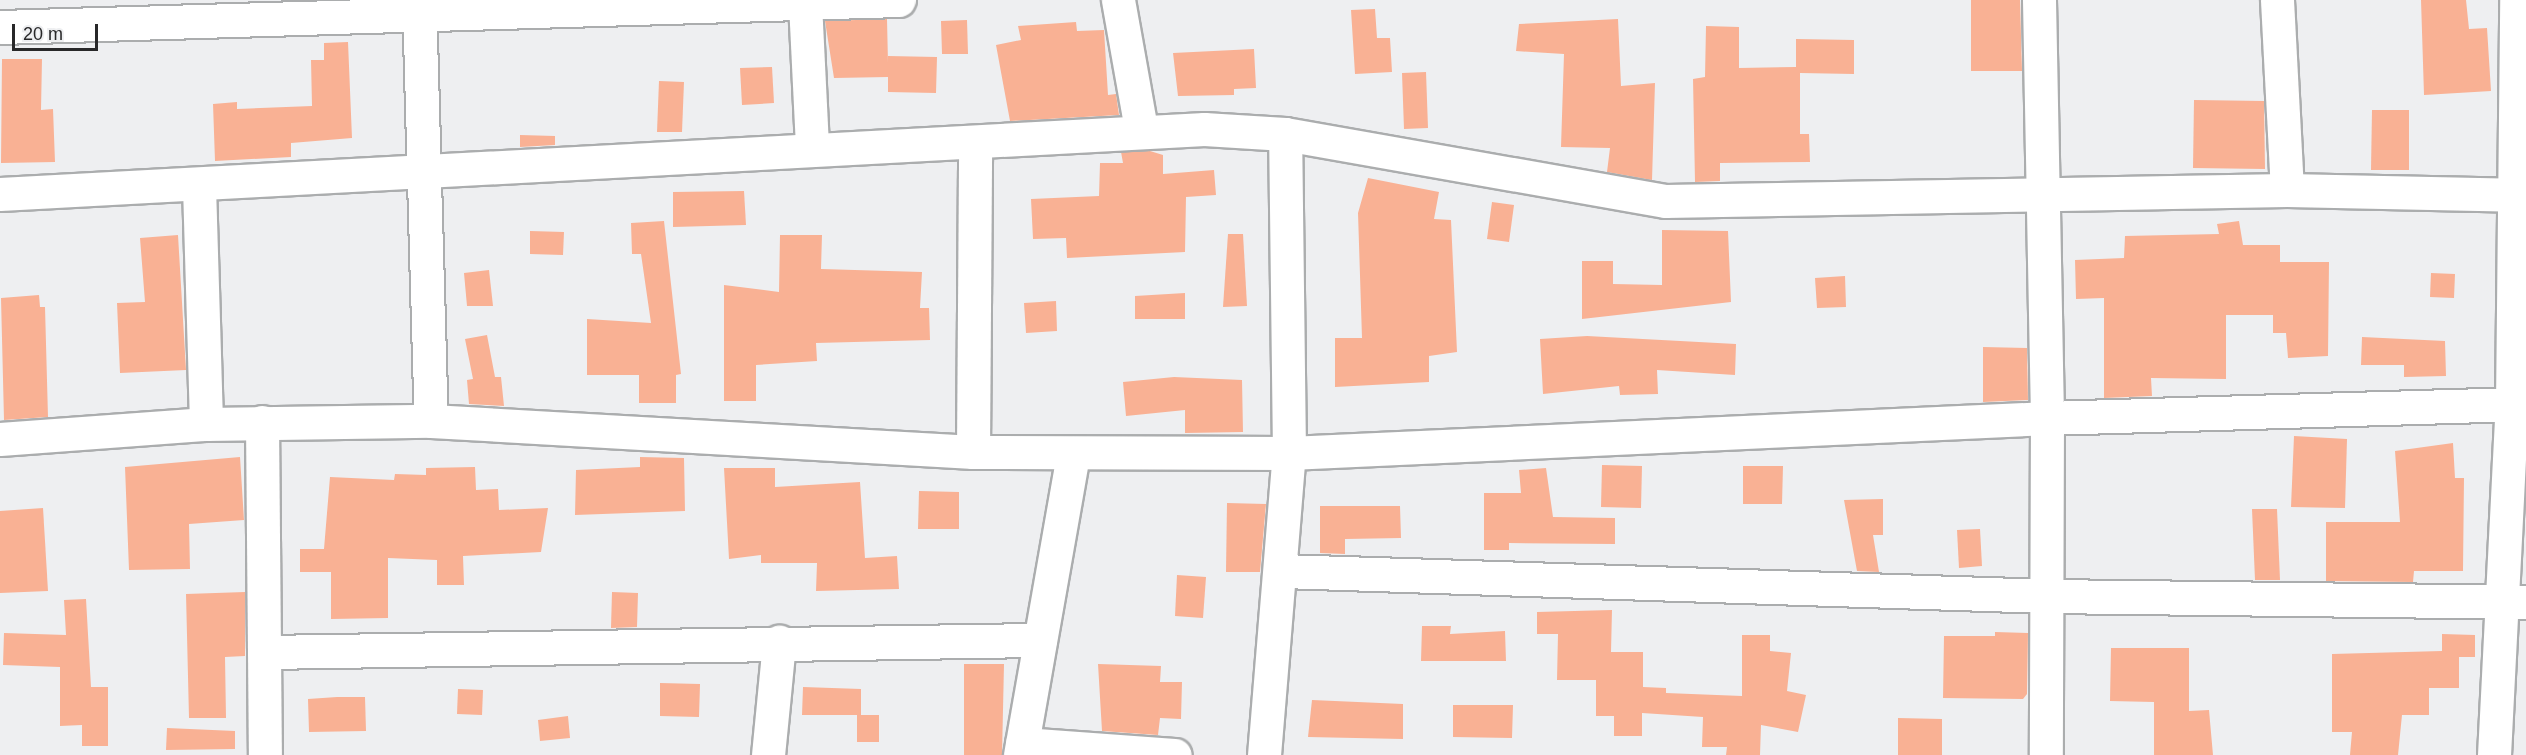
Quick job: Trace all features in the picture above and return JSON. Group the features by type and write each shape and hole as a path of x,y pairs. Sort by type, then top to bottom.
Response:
{"street":[{"path":"0,27 419,7 899,0"},
{"path":"1118,0 1141,129"},
{"path":"2039,0 2047,418 2046,755"},
{"path":"2277,0 2287,190"},
{"path":"2494,755 2512,602 2519,404 2520,195 2516,0"},
{"path":"805,3 812,148"},
{"path":"419,7 431,421"},
{"path":"0,194 199,186 812,148 975,142 1141,129 1285,134 1646,200 2044,197 2287,190 2520,195"},
{"path":"1264,755 1282,571 1289,453 1285,134"},
{"path":"973,452 975,142"},
{"path":"199,186 206,424"},
{"path":"0,439 206,424 431,421 973,452 1072,455 1289,453 2047,418 2519,404"},
{"path":"262,422 266,755"},
{"path":"1072,455 1021,750 1175,755"},
{"path":"1282,571 2046,596 2512,602"},
{"path":"264,652 779,642 1040,640"},
{"path":"768,755 779,642"}],"building":[{"path":"1971,0 2020,0 2022,71 1971,71"},
{"path":"2421,0 2466,0 2469,29 2487,28 2491,91 2424,95"},
{"path":"1375,9 1377,38 1390,38 1392,72 1355,74 1351,10"},
{"path":"887,19 888,63 888,56 937,57 936,93 888,92 888,77 834,78 825,21"},
{"path":"1618,19 1621,86 1655,83 1652,180 1607,172 1610,148 1561,147 1564,54 1516,51 1519,24"},
{"path":"967,20 968,54 942,54 941,21"},
{"path":"1076,22 1077,31 1104,30 1108,95 1116,94 1119,115 1010,121 996,45 1021,40 1018,26"},
{"path":"1706,26 1739,27 1739,68 1796,67 1796,39 1854,40 1854,74 1800,73 1800,134 1809,134 1810,162 1720,163 1720,181 1695,182 1693,79 1705,77"},
{"path":"348,42 352,138 291,143 291,157 215,161 213,104 237,102 237,109 312,106 311,60 324,60 324,43"},
{"path":"1254,49 1256,88 1234,89 1234,95 1178,96 1173,53"},
{"path":"2,59 42,59 41,110 53,109 55,162 1,163"},
{"path":"772,67 774,103 742,105 740,68"},
{"path":"1426,72 1428,128 1404,129 1402,73"},
{"path":"659,81 684,82 682,132 657,132"},
{"path":"2194,100 2264,101 2265,169 2193,168"},
{"path":"2372,110 2409,110 2409,170 2371,170"},
{"path":"520,135 555,136 555,145 520,147"},
{"path":"1150,151 1163,155 1163,174 1214,170 1216,195 1186,197 1185,252 1067,258 1066,238 1033,239 1031,199 1099,196 1100,163 1123,163 1121,152"},
{"path":"1368,178 1439,192 1434,219 1451,220 1457,352 1429,356 1429,382 1335,387 1335,338 1362,338 1358,213"},
{"path":"744,191 746,225 673,227 673,192"},
{"path":"1492,202 1514,205 1509,242 1487,239"},
{"path":"664,221 681,374 676,375 676,403 639,403 639,375 587,375 587,319 651,323 641,254 632,254 631,223"},
{"path":"2239,221 2243,245 2280,245 2280,262 2329,262 2328,356 2288,358 2286,333 2273,333 2273,315 2226,315 2226,379 2151,378 2152,396 2104,398 2104,298 2076,299 2075,260 2124,258 2125,236 2219,234 2217,224"},
{"path":"1662,230 1728,231 1731,302 1582,319 1582,261 1613,261 1613,284 1662,285"},
{"path":"530,231 564,232 563,255 530,254"},
{"path":"1228,234 1243,234 1247,306 1223,307"},
{"path":"178,235 186,370 120,373 117,303 145,302 140,238"},
{"path":"780,235 822,235 821,269 922,272 920,308 929,308 930,340 816,343 817,361 756,365 756,401 724,401 724,285 779,292"},
{"path":"489,270 493,306 467,306 464,273"},
{"path":"2431,273 2455,274 2454,298 2430,297"},
{"path":"1845,276 1846,307 1817,308 1815,278"},
{"path":"1185,293 1185,319 1135,319 1135,296"},
{"path":"39,295 40,307 45,307 48,417 4,420 1,298"},
{"path":"1056,301 1057,331 1026,333 1024,303"},
{"path":"487,335 495,377 501,377 504,406 469,404 467,380 473,379 465,339"},
{"path":"1587,336 1736,344 1735,375 1657,370 1658,394 1620,395 1619,386 1543,394 1540,339"},
{"path":"2362,337 2445,341 2446,376 2404,377 2404,365 2361,365"},
{"path":"1983,347 2027,348 2028,400 1983,402"},
{"path":"1174,377 1242,380 1243,432 1185,433 1185,410 1126,416 1123,382"},
{"path":"2294,436 2347,439 2345,508 2291,507"},
{"path":"2453,443 2455,478 2464,478 2463,571 2414,571 2413,582 2326,581 2326,522 2400,522 2395,451"},
{"path":"240,457 244,520 189,524 190,569 129,570 125,467"},
{"path":"640,457 684,458 685,511 575,515 576,470 640,467"},
{"path":"1602,465 1642,466 1641,508 1601,507"},
{"path":"1743,466 1783,466 1782,504 1743,504"},
{"path":"475,467 476,490 498,489 499,510 548,508 541,552 463,556 464,585 437,585 437,560 388,558 388,618 331,619 331,572 300,572 300,549 324,549 330,477 394,480 395,474 426,475 426,468"},
{"path":"724,468 775,468 775,487 860,482 865,558 897,556 899,589 816,591 817,563 761,563 761,555 729,559"},
{"path":"1546,468 1553,517 1615,518 1615,544 1509,543 1509,550 1484,550 1484,493 1521,493 1519,470"},
{"path":"919,491 959,492 959,529 918,529"},
{"path":"1883,499 1883,535 1873,535 1879,572 1857,571 1844,500"},
{"path":"1227,503 1266,504 1260,572 1226,572"},
{"path":"1320,506 1400,506 1401,538 1345,539 1345,554 1320,553"},
{"path":"43,508 48,591 0,593 0,511"},
{"path":"2252,509 2277,509 2280,580 2255,580"},
{"path":"1980,529 1982,566 1959,568 1957,530"},
{"path":"1177,575 1206,577 1203,618 1175,616"},
{"path":"245,592 245,656 225,657 226,718 189,718 186,594"},
{"path":"612,592 638,593 637,627 611,628"},
{"path":"86,599 91,687 108,687 108,746 82,746 82,725 60,726 60,667 3,665 4,633 66,635 64,600"},
{"path":"1612,610 1611,652 1643,652 1643,687 1666,688 1666,693 1742,696 1742,635 1770,635 1770,651 1791,653 1787,691 1806,695 1798,732 1761,725 1760,755 1726,755 1727,747 1702,747 1703,717 1642,713 1642,736 1614,736 1614,716 1596,716 1596,680 1557,680 1558,634 1537,634 1537,612"},
{"path":"1422,626 1451,626 1450,634 1505,631 1506,661 1421,661"},
{"path":"1995,632 2028,633 2027,694 2023,699 1943,698 1944,636 1995,636"},
{"path":"2442,634 2475,635 2475,657 2459,657 2459,688 2429,688 2429,715 2402,715 2398,755 2350,755 2352,732 2332,732 2332,654 2442,651"},
{"path":"2111,648 2189,648 2189,711 2209,710 2213,755 2154,755 2154,702 2110,701"},
{"path":"964,664 1004,664 1002,755 964,755"},
{"path":"1098,664 1161,666 1160,682 1182,682 1181,719 1160,718 1158,735 1102,731"},
{"path":"660,683 700,684 699,717 660,716"},
{"path":"803,687 861,689 861,715 879,715 879,742 857,742 857,715 802,715"},
{"path":"458,689 483,690 482,715 457,714"},
{"path":"365,697 366,731 309,732 308,699"},
{"path":"1312,700 1403,704 1403,739 1308,737"},
{"path":"1453,705 1513,705 1512,738 1453,737"},
{"path":"568,716 570,738 540,741 538,720"},
{"path":"1898,718 1942,719 1942,755 1898,755"},
{"path":"167,728 235,731 235,749 166,750"}]}
